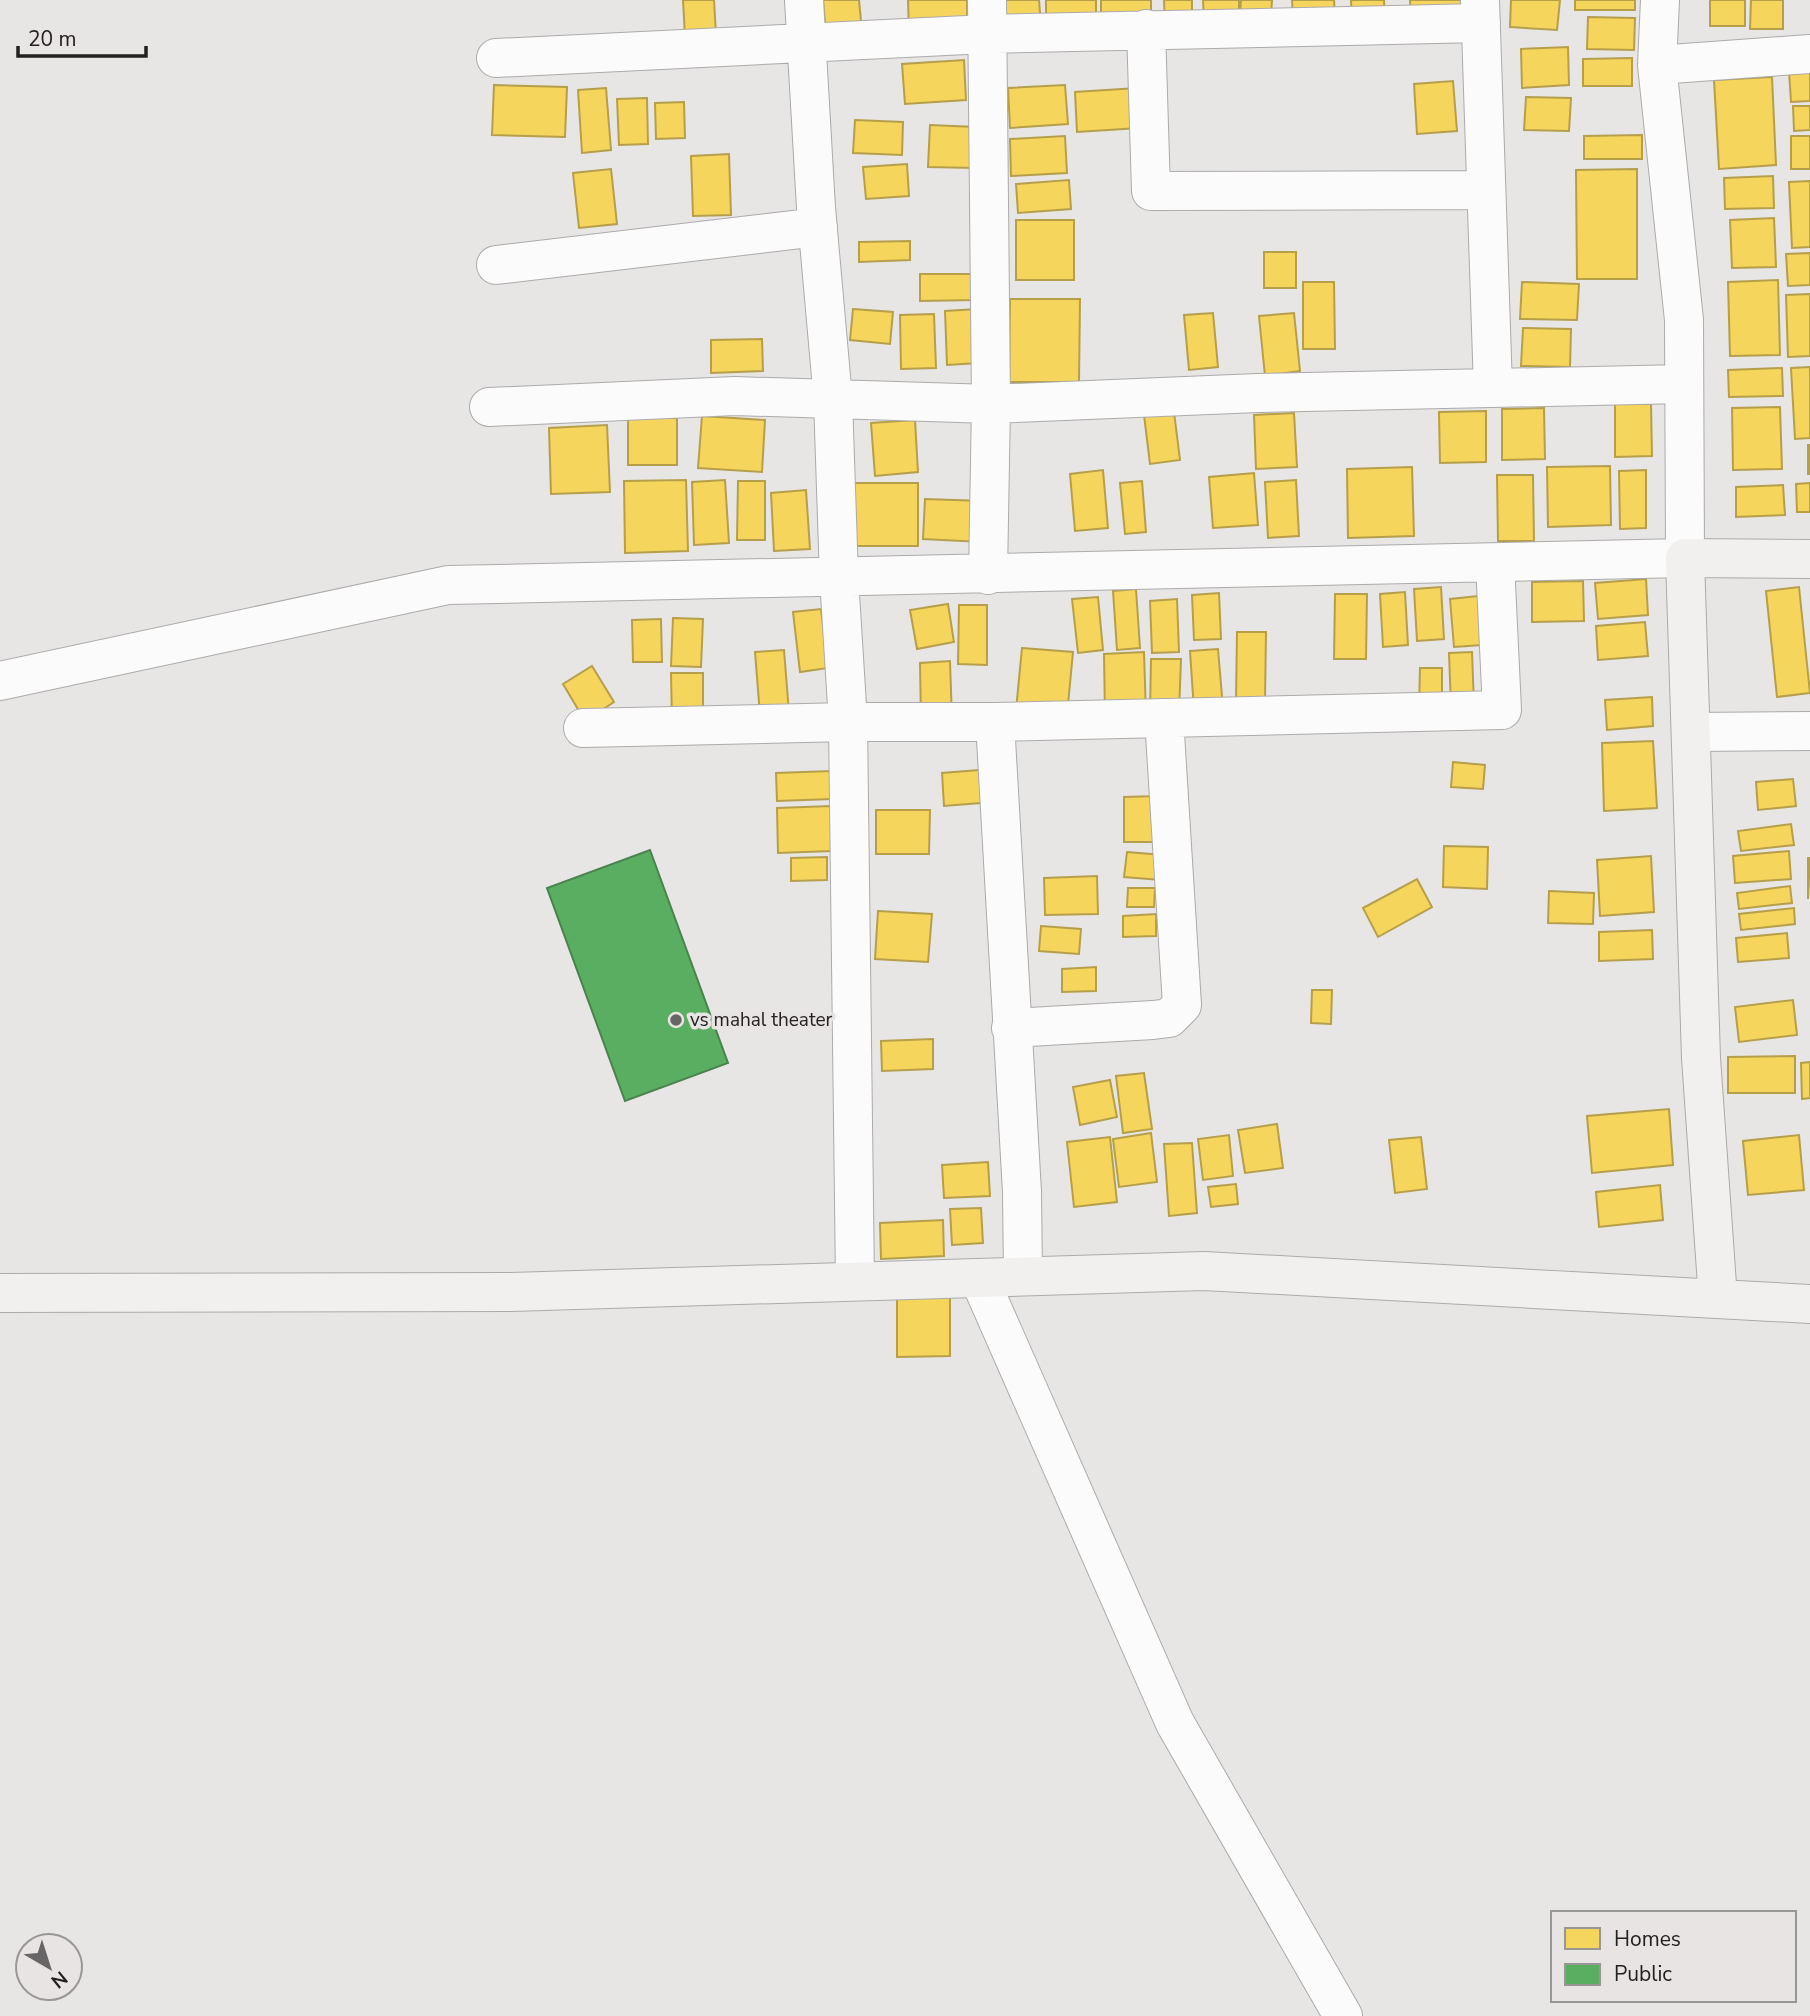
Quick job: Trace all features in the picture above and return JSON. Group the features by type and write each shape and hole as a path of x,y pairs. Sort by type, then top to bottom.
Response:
{"main road":[{"path":"1718,1299 1701,1058 1685,558 1810,558"},
{"path":"0,1293 511,1292 1204,1271 1810,1304"}],"street":[{"path":"804,0 818,227 833,399 839,578 848,722 855,1281"},
{"path":"0,681 448,585 1685,558 1684,320 1657,65 1660,0"},
{"path":"496,58 806,44 987,17 1146,29 1480,12 1493,388"},
{"path":"987,17 991,404 988,575"},
{"path":"1146,29 1150,191 1486,190"},
{"path":"1657,65 1810,54"},
{"path":"496,265 818,227"},
{"path":"489,407 736,396 991,404 1258,393 1684,384"},
{"path":"583,728 1502,710 1496,563"},
{"path":"1011,1028 1153,1020 1170,1017 1182,1005 1164,718"},
{"path":"995,722 1021,1192 1023,1276"},
{"path":"1690,732 1810,731"},
{"path":"979,1278 1175,1723 1343,2016"}],"building: Homes":[{"path":"683,0 714,0 716,35 685,36"},
{"path":"823,0 859,0 862,31 826,34"},
{"path":"908,0 967,0 967,31 909,33"},
{"path":"1003,0 1039,0 1041,25 1006,28"},
{"path":"1046,0 1096,0 1096,23 1046,23"},
{"path":"1101,0 1151,0 1151,13 1101,14"},
{"path":"1164,0 1192,0 1192,23 1165,24"},
{"path":"1203,0 1239,0 1239,19 1204,21"},
{"path":"1241,0 1272,0 1271,17 1240,15"},
{"path":"1292,0 1334,0 1335,15 1293,17"},
{"path":"1351,0 1384,0 1385,22 1352,24"},
{"path":"1410,0 1461,0 1462,21 1411,23"},
{"path":"1511,0 1560,0 1557,30 1510,27"},
{"path":"1575,0 1635,0 1635,10 1575,10"},
{"path":"1710,0 1745,0 1745,26 1710,26"},
{"path":"1751,0 1783,0 1783,29 1750,29"},
{"path":"1588,17 1635,18 1634,50 1587,49"},
{"path":"1568,47 1569,85 1522,88 1521,49"},
{"path":"1632,58 1632,86 1583,86 1583,59"},
{"path":"964,60 966,100 905,104 902,64"},
{"path":"1810,70 1810,101 1791,102 1789,71"},
{"path":"1772,77 1776,165 1719,169 1714,80"},
{"path":"1453,81 1457,131 1417,134 1414,84"},
{"path":"494,85 567,87 565,137 492,135"},
{"path":"1065,85 1068,124 1010,128 1008,88"},
{"path":"606,88 611,150 582,153 578,90"},
{"path":"1137,88 1139,128 1077,132 1075,92"},
{"path":"1526,97 1571,98 1569,131 1524,130"},
{"path":"647,98 648,144 619,145 617,99"},
{"path":"684,102 685,138 656,139 655,103"},
{"path":"1793,106 1810,106 1810,130 1794,131"},
{"path":"855,120 903,122 902,155 853,153"},
{"path":"930,125 976,127 975,168 928,167"},
{"path":"1642,135 1642,159 1584,159 1584,136"},
{"path":"1065,136 1067,173 1011,176 1010,139"},
{"path":"1791,136 1810,136 1810,169 1791,169"},
{"path":"729,154 731,215 693,216 691,156"},
{"path":"907,164 909,196 866,199 863,167"},
{"path":"611,169 617,224 579,228 573,173"},
{"path":"1637,169 1637,279 1577,279 1576,170"},
{"path":"1773,176 1774,208 1725,209 1724,178"},
{"path":"1069,180 1071,209 1018,213 1016,184"},
{"path":"1810,181 1810,247 1792,248 1789,182"},
{"path":"1774,218 1776,267 1732,268 1730,220"},
{"path":"1016,220 1074,220 1074,280 1016,280"},
{"path":"910,241 910,260 859,262 859,242"},
{"path":"1264,252 1296,252 1296,288 1264,288"},
{"path":"1810,253 1810,285 1788,286 1786,254"},
{"path":"920,274 975,274 975,300 920,301"},
{"path":"1778,280 1780,355 1730,356 1728,282"},
{"path":"1303,282 1334,282 1335,349 1303,349"},
{"path":"1522,282 1579,284 1577,320 1520,319"},
{"path":"1810,294 1810,356 1788,357 1786,295"},
{"path":"1010,299 1080,299 1079,382 1009,382"},
{"path":"853,309 893,312 890,344 850,340"},
{"path":"977,309 979,363 947,365 945,311"},
{"path":"1213,313 1218,367 1189,370 1184,315"},
{"path":"1294,313 1300,371 1265,376 1259,316"},
{"path":"934,314 936,368 901,369 900,315"},
{"path":"1523,328 1571,329 1570,367 1521,366"},
{"path":"762,339 763,371 711,373 711,340"},
{"path":"1810,367 1810,438 1795,439 1791,368"},
{"path":"1782,368 1783,396 1729,397 1728,370"},
{"path":"1615,404 1651,404 1652,456 1615,457"},
{"path":"1780,407 1782,469 1733,470 1732,408"},
{"path":"1544,408 1545,459 1502,460 1502,409"},
{"path":"1486,411 1486,462 1440,463 1439,412"},
{"path":"1174,412 1180,460 1150,464 1144,415"},
{"path":"1294,413 1297,467 1256,469 1254,415"},
{"path":"702,416 765,420 762,472 698,468"},
{"path":"628,418 677,418 677,465 628,465"},
{"path":"915,420 918,472 875,476 871,423"},
{"path":"607,425 610,492 551,494 549,428"},
{"path":"1810,445 1810,474 1808,474"},
{"path":"1610,466 1611,525 1548,527 1547,467"},
{"path":"1412,467 1414,536 1348,538 1347,469"},
{"path":"1103,470 1108,528 1075,531 1070,474"},
{"path":"1646,470 1646,528 1620,529 1619,471"},
{"path":"1254,473 1258,525 1213,528 1209,477"},
{"path":"1497,475 1533,475 1534,541 1498,541"},
{"path":"686,480 688,551 625,553 624,481"},
{"path":"725,480 729,543 694,545 692,482"},
{"path":"1296,480 1299,536 1268,538 1265,482"},
{"path":"738,481 765,481 765,540 737,540"},
{"path":"1142,481 1146,532 1125,534 1120,483"},
{"path":"850,483 918,483 918,546 850,546"},
{"path":"1810,483 1810,512 1797,512 1796,484"},
{"path":"1783,485 1785,515 1736,517 1736,487"},
{"path":"806,490 810,549 774,551 771,493"},
{"path":"925,499 983,501 982,542 923,539"},
{"path":"1646,579 1648,615 1598,619 1595,583"},
{"path":"1583,581 1584,621 1532,622 1532,582"},
{"path":"1441,587 1444,639 1417,641 1414,589"},
{"path":"1799,587 1810,693 1777,697 1766,591"},
{"path":"1136,589 1140,648 1117,650 1113,591"},
{"path":"1405,592 1408,645 1383,647 1380,594"},
{"path":"1219,593 1221,639 1194,640 1192,595"},
{"path":"1335,594 1367,594 1366,659 1334,659"},
{"path":"1478,596 1482,645 1454,647 1450,599"},
{"path":"1098,597 1103,650 1078,653 1072,599"},
{"path":"1177,599 1179,652 1152,653 1150,601"},
{"path":"948,604 954,642 917,649 910,610"},
{"path":"959,605 987,605 987,665 958,664"},
{"path":"821,609 828,668 800,672 793,612"},
{"path":"673,618 703,619 701,667 671,666"},
{"path":"661,619 662,662 633,662 632,620"},
{"path":"1645,622 1648,656 1598,660 1596,626"},
{"path":"1237,632 1266,632 1265,700 1236,700"},
{"path":"1022,648 1073,652 1067,715 1016,710"},
{"path":"1218,649 1223,708 1194,710 1190,651"},
{"path":"784,650 789,713 760,715 755,652"},
{"path":"1144,652 1146,715 1105,716 1104,654"},
{"path":"1472,652 1474,705 1451,706 1449,653"},
{"path":"1151,659 1181,659 1179,713 1150,712"},
{"path":"950,661 952,720 921,722 920,663"},
{"path":"592,666 614,702 585,721 563,684"},
{"path":"1420,668 1442,668 1442,710 1419,710"},
{"path":"671,673 703,673 703,722 672,722"},
{"path":"1652,697 1653,726 1607,730 1605,700"},
{"path":"1653,741 1657,808 1604,811 1602,743"},
{"path":"1453,762 1485,765 1483,789 1451,787"},
{"path":"991,769 993,802 944,806 942,773"},
{"path":"831,771 832,799 777,801 776,773"},
{"path":"1793,779 1796,806 1758,810 1756,782"},
{"path":"1158,796 1158,842 1124,842 1124,797"},
{"path":"831,806 832,851 778,853 777,808"},
{"path":"876,810 930,810 929,854 876,854"},
{"path":"1791,824 1794,845 1741,851 1738,831"},
{"path":"1444,846 1488,847 1487,889 1443,887"},
{"path":"1789,851 1791,879 1735,883 1733,856"},
{"path":"1127,852 1163,855 1161,880 1124,877"},
{"path":"1651,856 1654,912 1600,916 1597,860"},
{"path":"827,857 827,880 791,881 791,858"},
{"path":"1808,858 1810,858 1808,899"},
{"path":"1097,876 1098,914 1045,915 1044,878"},
{"path":"1417,879 1432,907 1378,937 1363,908"},
{"path":"1790,886 1792,903 1739,909 1737,893"},
{"path":"1128,888 1155,888 1154,907 1127,907"},
{"path":"1549,891 1594,893 1593,924 1548,923"},
{"path":"1794,908 1795,924 1741,930 1739,914"},
{"path":"878,911 932,914 928,962 875,959"},
{"path":"1156,914 1156,936 1123,937 1123,916"},
{"path":"1041,926 1081,929 1079,954 1039,951"},
{"path":"1652,930 1653,959 1599,961 1599,932"},
{"path":"1787,933 1789,958 1738,962 1736,938"},
{"path":"1096,967 1096,991 1062,992 1062,969"},
{"path":"1312,990 1332,990 1331,1024 1311,1023"},
{"path":"1793,1000 1797,1035 1739,1042 1735,1007"},
{"path":"933,1039 933,1069 882,1071 881,1041"},
{"path":"1795,1056 1795,1093 1728,1093 1728,1057"},
{"path":"1810,1062 1810,1098 1802,1099 1801,1063"},
{"path":"1144,1073 1152,1129 1123,1133 1116,1076"},
{"path":"1110,1080 1117,1117 1080,1125 1073,1087"},
{"path":"1669,1109 1673,1165 1592,1173 1587,1116"},
{"path":"1277,1124 1283,1168 1245,1173 1238,1130"},
{"path":"1151,1133 1157,1182 1119,1187 1113,1139"},
{"path":"1229,1135 1233,1176 1203,1180 1198,1139"},
{"path":"1799,1135 1804,1190 1748,1195 1743,1141"},
{"path":"1110,1137 1117,1202 1074,1207 1067,1142"},
{"path":"1421,1137 1427,1189 1395,1193 1389,1140"},
{"path":"1192,1143 1197,1213 1169,1216 1164,1144"},
{"path":"988,1162 990,1196 944,1198 942,1165"},
{"path":"1236,1184 1238,1204 1211,1207 1208,1187"},
{"path":"1660,1185 1663,1220 1599,1227 1596,1192"},
{"path":"981,1208 983,1243 952,1245 950,1209"},
{"path":"943,1220 944,1256 881,1259 880,1223"},
{"path":"950,1296 950,1356 897,1357 897,1297"}],"building: Public":[{"path":"650,850 728,1063 625,1101 547,888"}],"place":[{"name":"vs mahal theater","path":"676,1020"}]}
